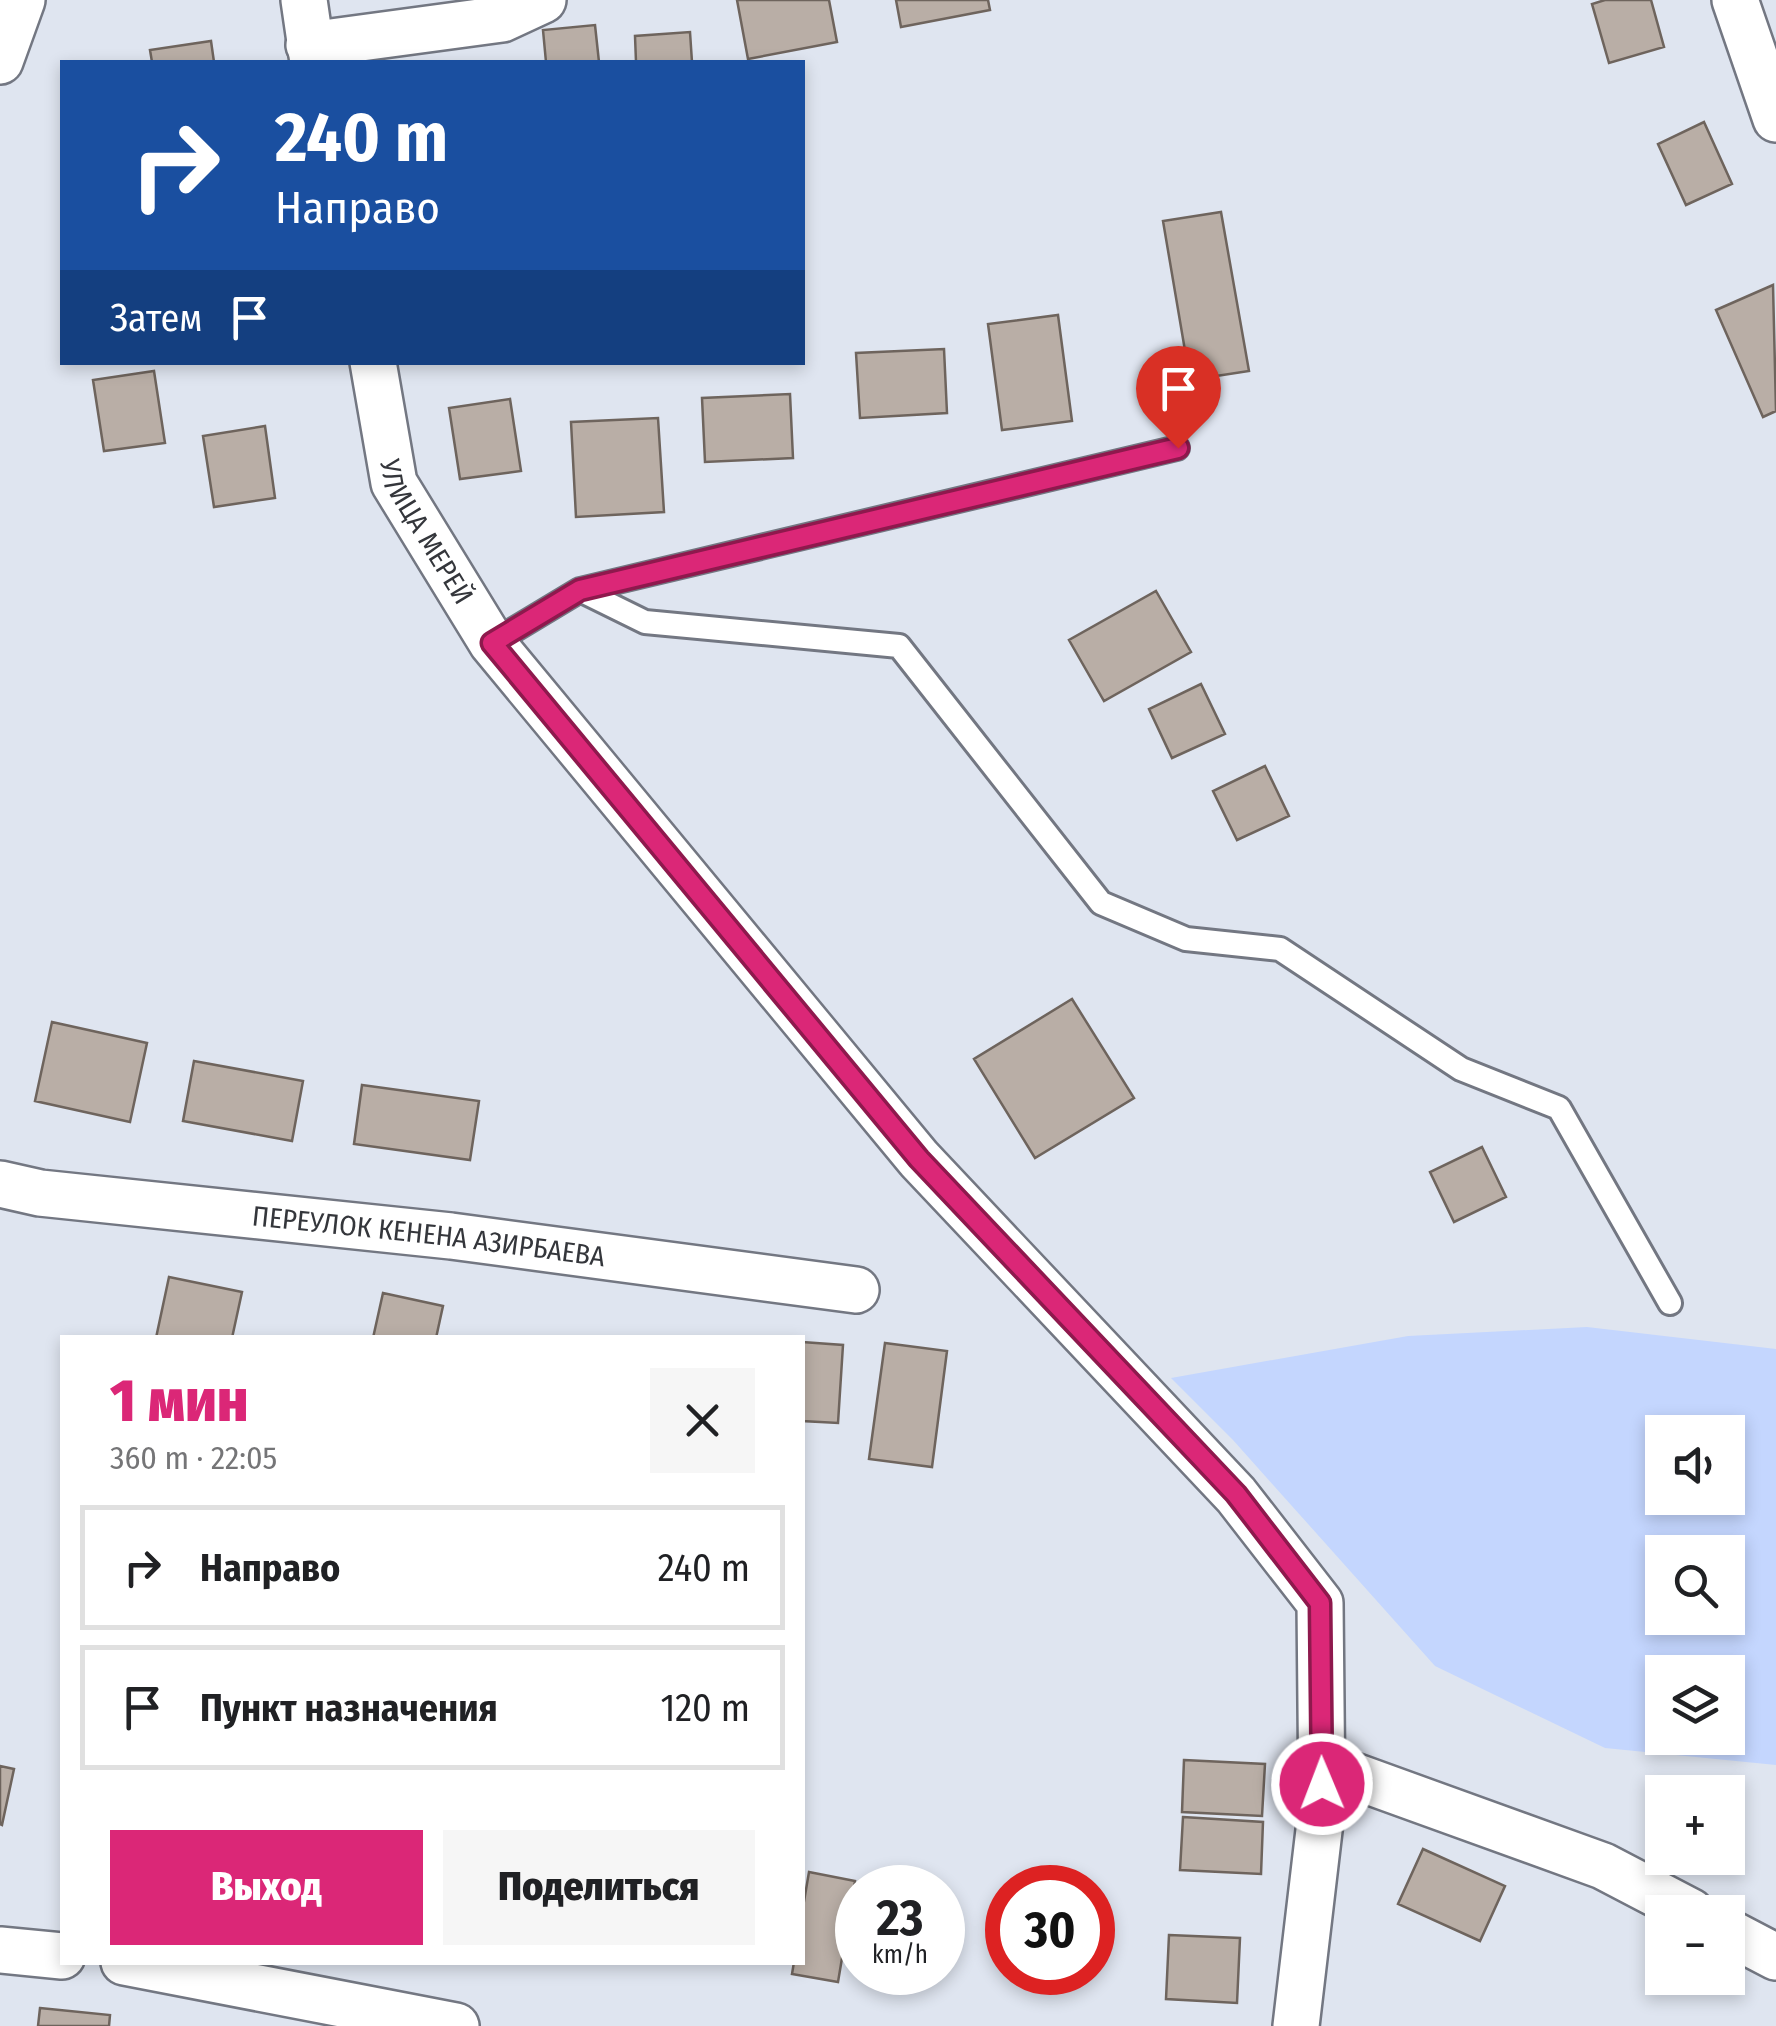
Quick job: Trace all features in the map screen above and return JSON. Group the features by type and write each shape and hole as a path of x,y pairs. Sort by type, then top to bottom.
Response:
{"street":[{"path":"0,61 22,0"},
{"path":"304,0 311,54 502,19 543,0"},
{"path":"1736,0 1776,119"},
{"name":"УЛИЦА МЕРЕЙ","path":"374,365 394,483 492,643 919,1159 1236,1494 1320,1603 1322,1805 1296,2026"},
{"name":"ПЕРЕУЛОК КЕНЕНА АЗИРБАЕВА","path":"0,1184 40,1193 452,1236 856,1290"},
{"path":"1322,1764 1603,1866 1658,1895"},
{"path":"1745,1941 1776,1958"},
{"path":"0,1950 60,1956"},
{"path":"140,1965 456,2026"}],"lane":[{"path":"492,643 580,590 1178,448"},
{"path":"580,590 644,622 898,646 1101,902 1186,939 1280,949 1461,1069 1559,1108 1670,1302"}],"shaded area":[{"path":"1587,1327 1776,1349 1776,1765 1675,1755 1745,1755 1745,1655 1645,1655 1645,1752 1605,1748 1435,1666 1233,1440 1171,1378 1408,1336"}],"building":[{"path":"737,0 829,0 837,42 748,59"},
{"path":"896,0 988,0 990,10 901,27"},
{"path":"1605,0 1651,0 1664,47 1609,63 1592,4"},
{"path":"595,25 599,60 546,60 543,30"},
{"path":"690,32 692,60 636,60 635,36"},
{"path":"211,41 214,60 152,60 150,50"},
{"path":"1704,122 1732,184 1686,205 1658,144"},
{"path":"1221,212 1249,371 1190,380 1163,221"},
{"path":"1773,285 1776,411 1763,417 1716,310"},
{"path":"1058,315 1072,421 1002,430 988,324"},
{"path":"944,349 947,413 860,418 856,353"},
{"path":"154,371 165,443 104,451 93,380"},
{"path":"790,394 793,458 705,462 702,398"},
{"path":"510,399 521,471 460,479 449,408"},
{"path":"658,418 664,512 576,517 571,422"},
{"path":"265,426 275,498 214,507 203,436"},
{"path":"1156,591 1191,652 1104,701 1069,640"},
{"path":"1201,684 1225,734 1172,758 1149,709"},
{"path":"1265,766 1289,816 1237,840 1213,791"},
{"path":"1072,999 1134,1098 1035,1158 974,1059"},
{"path":"52,1022 147,1043 130,1122 35,1101"},
{"path":"194,1061 303,1081 292,1141 183,1121"},
{"path":"362,1085 479,1101 470,1160 354,1144"},
{"path":"1482,1147 1506,1197 1454,1222 1430,1172"},
{"path":"169,1277 242,1292 233,1335 157,1335"},
{"path":"383,1293 443,1306 437,1335 374,1335"},
{"path":"805,1342 843,1345 838,1423 805,1421"},
{"path":"885,1343 947,1351 932,1467 869,1459"},
{"path":"1184,1760 1265,1764 1262,1816 1182,1812"},
{"path":"0,1766 14,1769 2,1825 0,1824"},
{"path":"1183,1817 1263,1822 1261,1874 1180,1870"},
{"path":"1423,1849 1505,1886 1480,1941 1398,1904"},
{"path":"809,1872 835,1877 835,1981 792,1974 794,1965 805,1965"},
{"path":"1169,1935 1240,1938 1237,2003 1166,1999"},
{"path":"40,2008 110,2015 109,2026 38,2026"}],"route":[{"path":"1178,448 580,590 492,643 919,1159 1236,1494 1320,1603 1322,1784"}]}
